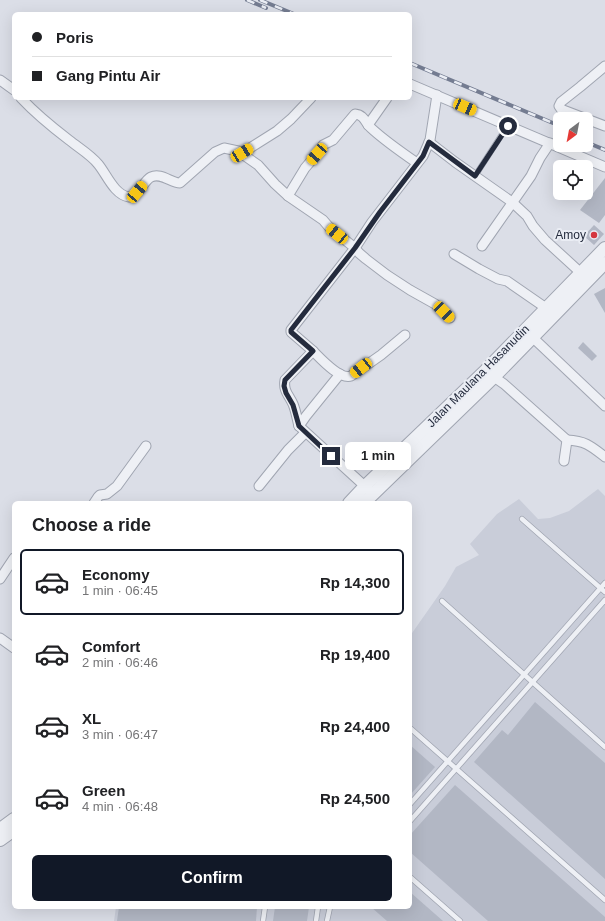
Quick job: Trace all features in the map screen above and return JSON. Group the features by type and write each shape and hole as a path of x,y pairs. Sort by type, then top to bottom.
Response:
{"street":[{"path":"605,66 561,102 559,106 563,110 605,126"},
{"path":"0,80 12,89"},
{"path":"412,85 605,167"},
{"path":"405,335 351,376 347,377 335,371 291,332 291,330 355,248 377,216 423,156 429,142 437,95"},
{"path":"23,100 46,123 86,153 98,164 108,180 118,191 130,197 133,196 152,177 160,176 176,183 180,183 215,152 224,148 242,153 258,165 274,184 288,196 323,220 359,253 387,275 435,304 450,318"},
{"path":"242,153 276,131 291,119 309,100"},
{"path":"368,125 386,100"},
{"path":"288,196 305,168 323,145 333,140 355,114 366,121 370,128 386,141 417,163"},
{"path":"429,142 512,202 527,216 545,240 581,273"},
{"path":"482,246 512,202 520,193 550,143"},
{"name":"Jalan Maulana Hasanudin","path":"534,338 546,308 605,248"},
{"path":"454,254 498,279 507,281 546,308"},
{"name":"Jalan Maulana Hasanudin","path":"352,501 369,490 495,377 605,263"},
{"path":"534,338 605,406"},
{"path":"313,351 285,380 284,386 286,393 293,405 302,430 369,490"},
{"path":"259,486 302,430 306,416 340,374"},
{"path":"495,377 567,440 579,440 589,445 605,457"},
{"path":"564,461 567,440"},
{"path":"96,501 100,495 107,494 117,486 146,446"},
{"name":"Jalan Maulana Hasanudin","path":"365,501 369,490"},
{"path":"0,578 12,561"},
{"path":"0,638 12,647"},
{"path":"0,829 12,820"},
{"path":"0,840 12,831"}],"lane":[{"path":"475,176 508,126"},
{"path":"522,519 605,592"},
{"path":"412,802 605,583"},
{"path":"412,819 605,600"},
{"path":"442,601 605,747"},
{"path":"412,730 605,900"},
{"path":"412,879 460,921"},
{"path":"263,921 265,909"},
{"path":"316,921 318,909"},
{"path":"327,921 330,909"}],"shaded area":[{"path":"598,489 605,496 605,921 114,921 116,909 412,909 412,633 445,586 456,567 479,555 470,544 497,514 519,499 538,519 550,518 569,511"}],"building":[{"path":"605,178 605,215 599,223 580,210 588,200 593,200 593,193"},
{"name":"Amoy","path":"594,225 604,234 594,245 584,236"},
{"path":"605,288 605,313 594,294"},
{"path":"583,342 597,356 592,361 578,348"},
{"path":"535,702 605,763 605,879 474,762 502,730 508,735"},
{"path":"412,747 435,767 412,793"},
{"path":"455,785 605,917 605,921 488,921 412,854 412,833"},
{"path":"412,894 443,921 387,921 373,909 412,909"},
{"path":"119,909 257,909 256,921 117,921"},
{"path":"275,909 309,909 307,921 273,921"}],"railway":[{"path":"247,0 266,8"},
{"path":"260,0 289,12"},
{"path":"412,64 553,123"},
{"path":"593,145 605,150"}],"place":[{"name":"Amoy","path":"594,235"}],"route":[{"path":"331,456 299,426 293,405 286,393 284,386 285,380 313,351 291,332 291,330 355,248 372,222 423,156 429,142 475,176 508,126"}]}
